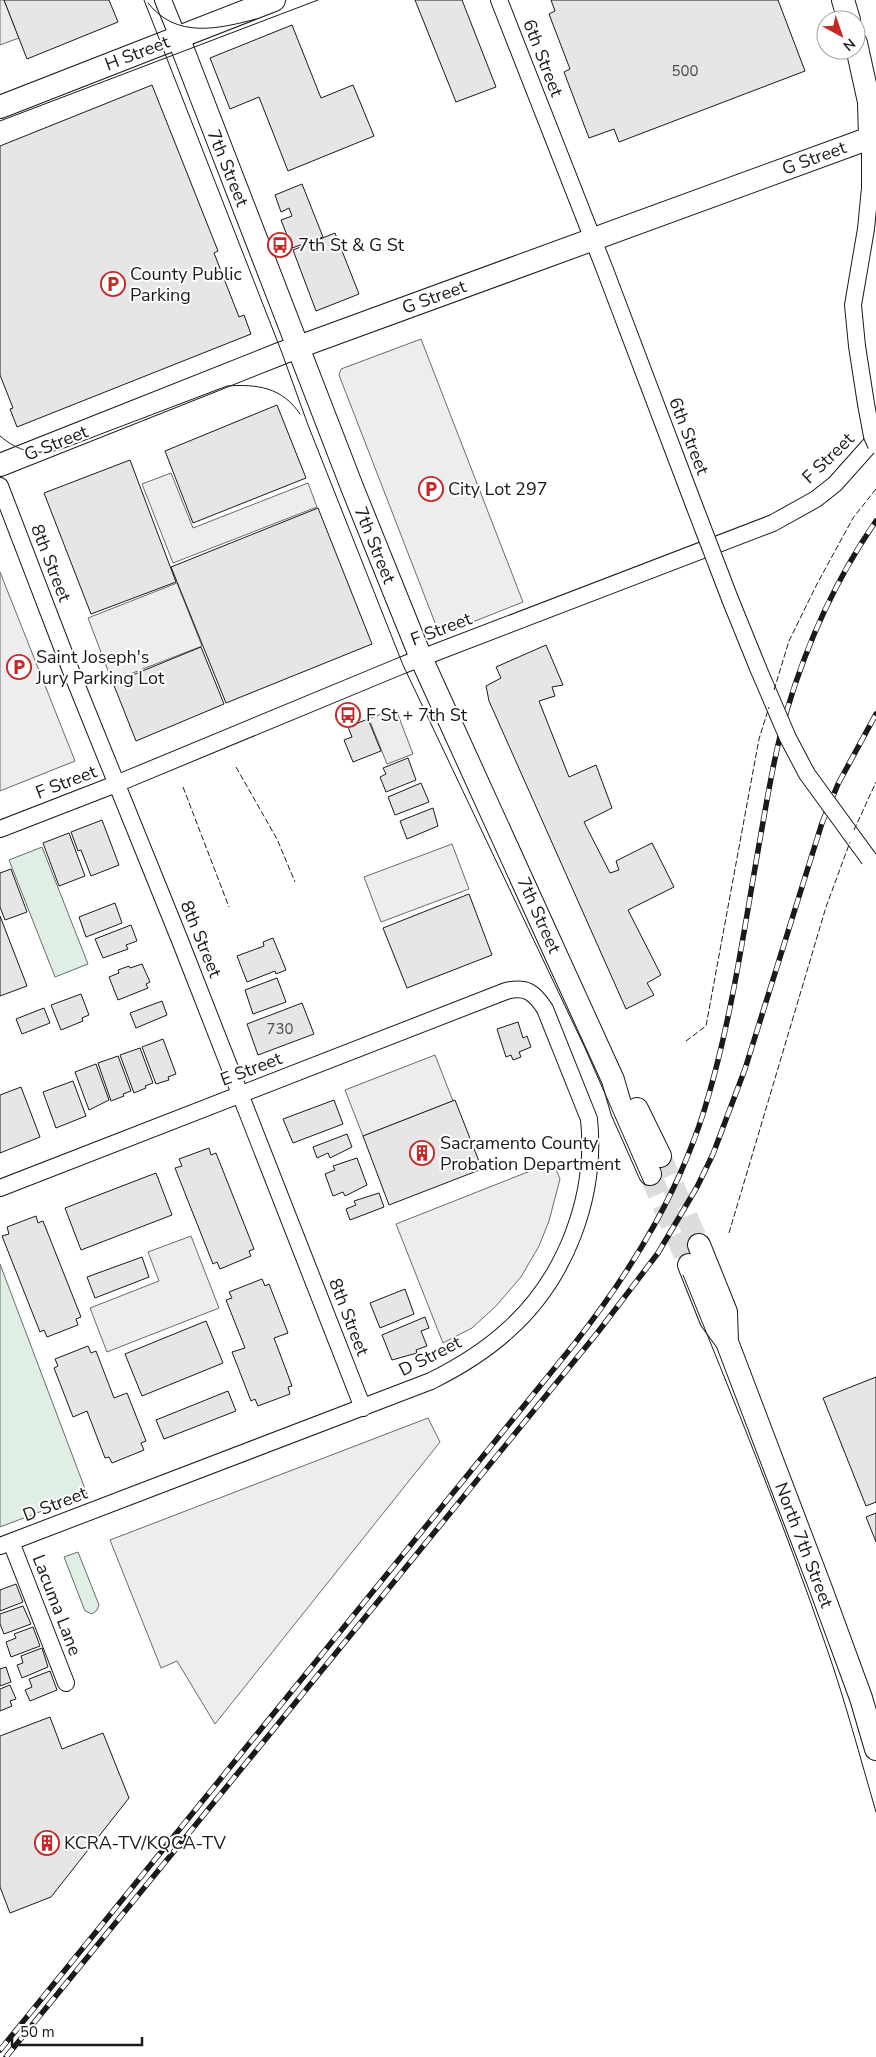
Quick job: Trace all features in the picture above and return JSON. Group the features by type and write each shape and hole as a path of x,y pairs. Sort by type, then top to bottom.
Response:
{"main road":[{"name":"H Street","path":"0,107 274,0"},
{"name":"7th Street","path":"178,37 297,348 421,658 613,1080 622,1112 655,1165"},
{"path":"860,60 869,102 870,138"},
{"name":"G Street","path":"0,465 297,348 870,138"},
{"name":"North 7th Street","path":"694,1255 711,1320 727,1342 825,1598 874,1739"}],"street":[{"name":"7th Street","path":"163,0 178,37"},
{"name":"6th Street","path":"499,0 593,239 730,599 788,738 807,774 873,863"},
{"path":"870,138 870,188 866,229 853,305 866,404 872,436 876,445"},
{"name":"F Street","path":"0,829 116,784 421,658 773,522 816,499 835,484 876,438"},
{"name":"8th Street","path":"0,486 73,676 241,1095 363,1408"},
{"name":"E Street","path":"0,1188 506,991 518,988"},
{"name":"D Street","path":"6,1544 431,1381 459,1367 509,1330 546,1287 563,1260 584,1202 591,1138 589,1119 545,1009 535,995 518,988"},
{"name":"Lacuma Lane","path":"6,1544 66,1683"}],"green space":[{"path":"42,847 88,964 55,977 9,860"},
{"path":"0,1264 87,1494 0,1527"},
{"path":"78,1552 99,1605 92,1614 85,1611 64,1557"}],"shaded area":[{"path":"0,0 4,0 19,38 0,45"},
{"name":"City Lot 297","path":"421,339 523,602 450,631 437,628 339,375 341,369"},
{"path":"171,473 193,528 308,483 317,507 173,563 142,484"},
{"name":"Saint Joseph's Jury Parking Lot","path":"0,572 75,761 0,791"},
{"path":"177,583 202,646 112,681 88,618"},
{"path":"397,712 413,754 387,764 369,719 381,714 383,718"},
{"path":"452,844 469,889 381,922 364,877"},
{"path":"435,1055 453,1101 363,1136 345,1090"},
{"path":"553,1162 560,1179 549,1221 539,1246 521,1277 496,1306 472,1328 443,1343 396,1224"},
{"path":"191,1236 219,1308 107,1352 90,1308 159,1281 148,1252"},
{"path":"428,1418 440,1442 215,1724 177,1661 161,1668 110,1540"}],"building":[{"path":"4,0 109,0 118,22 27,59"},
{"path":"415,0 462,0 496,87 456,102"},
{"path":"551,0 778,0 805,71 619,142 614,129 589,138 564,72 570,69 549,14 555,11"},
{"path":"292,25 321,98 353,85 374,136 288,171 259,97 230,109 210,58"},
{"name":"County Public Parking","path":"152,85 218,251 214,253 239,317 244,315 251,334 17,427 10,409 13,408 0,375 0,146"},
{"path":"302,184 323,237 292,248 281,220 292,216 289,208 281,212 275,195"},
{"path":"335,233 359,294 316,311 293,250"},
{"path":"277,405 306,478 193,523 165,451"},
{"path":"130,460 176,582 91,614 44,493"},
{"path":"318,508 372,644 226,703 171,567"},
{"path":"546,645 563,685 552,687 555,696 539,701 569,777 596,765 612,808 584,822 610,873 619,870 616,861 652,843 674,887 628,910 661,975 647,983 654,995 626,1009 489,701 486,686 501,678 496,667"},
{"path":"201,647 224,704 136,741 113,683"},
{"path":"368,719 381,751 353,762 344,740 352,737 348,727"},
{"path":"408,758 416,780 386,792 380,777 386,774 383,768"},
{"path":"421,783 429,802 395,815 388,797"},
{"path":"433,808 438,826 407,839 400,821"},
{"path":"102,820 119,865 91,876 81,850 78,851 71,832"},
{"path":"69,833 85,876 59,886 43,843"},
{"path":"11,869 27,912 5,920 0,907 0,873"},
{"path":"469,894 492,955 407,988 383,928"},
{"path":"115,903 122,923 86,937 79,917"},
{"path":"0,916 27,986 0,996"},
{"path":"131,925 137,941 126,945 128,949 103,958 95,939"},
{"path":"273,938 286,970 276,974 275,971 247,982 237,956 264,946 263,942"},
{"path":"142,964 150,982 146,984 148,988 118,1000 109,977 119,973 118,970"},
{"path":"277,978 286,1002 253,1014 245,990"},
{"path":"81,994 89,1015 82,1018 83,1021 61,1030 51,1005"},
{"path":"162,1001 167,1015 136,1028 130,1013"},
{"path":"302,1003 314,1034 258,1055 247,1024"},
{"path":"44,1008 50,1023 22,1034 16,1019"},
{"path":"518,1022 523,1038 527,1036 531,1047 519,1052 521,1057 513,1060 511,1055 506,1057 497,1029"},
{"path":"163,1039 176,1074 168,1077 169,1080 156,1084 142,1047"},
{"path":"140,1048 153,1083 134,1093 120,1055"},
{"path":"118,1056 131,1091 111,1101 98,1063"},
{"path":"96,1064 109,1100 89,1110 75,1072"},
{"path":"73,1081 86,1116 56,1128 43,1092"},
{"path":"21,1087 40,1137 0,1153 0,1095"},
{"path":"334,1100 343,1124 293,1143 283,1119"},
{"name":"Sacramento County Probation Department","path":"455,1100 482,1169 389,1205 363,1136"},
{"path":"347,1134 352,1147 330,1158 328,1153 317,1158 313,1147"},
{"path":"209,1148 211,1155 216,1153 254,1249 249,1251 251,1256 220,1269 217,1262 213,1264 175,1168 182,1166 179,1159"},
{"path":"357,1158 367,1185 345,1196 343,1192 333,1196 325,1174 335,1170 333,1166"},
{"path":"156,1173 172,1215 81,1250 65,1208"},
{"path":"379,1193 384,1207 350,1220 346,1209 356,1205 354,1201"},
{"path":"36,1216 38,1223 43,1221 81,1317 76,1319 78,1325 47,1337 44,1330 40,1332 2,1236 9,1234 7,1227"},
{"path":"142,1257 149,1277 95,1298 87,1277"},
{"path":"262,1279 265,1286 269,1284 288,1333 274,1338 292,1386 288,1387 290,1394 258,1406 255,1399 251,1401 232,1352 245,1348 226,1300 232,1298 229,1292"},
{"path":"405,1289 414,1314 380,1328 370,1303"},
{"path":"425,1317 429,1328 421,1331 427,1346 416,1350 417,1353 392,1360 382,1335"},
{"path":"206,1321 223,1363 142,1396 125,1354"},
{"path":"88,1346 91,1353 96,1351 114,1398 127,1393 146,1441 141,1443 144,1450 112,1463 109,1457 105,1458 87,1411 73,1417 54,1368 58,1366 55,1359"},
{"path":"876,1377 876,1502 866,1506 823,1398"},
{"path":"228,1391 236,1411 164,1439 156,1420"},
{"path":"876,1513 876,1542 866,1517"},
{"path":"16,1584 23,1602 0,1611 0,1590"},
{"path":"23,1606 31,1624 4,1634 0,1624 0,1614"},
{"path":"33,1627 40,1646 11,1657 6,1642 16,1638 14,1634"},
{"path":"42,1648 48,1667 22,1678 17,1665 23,1663 21,1656"},
{"path":"6,1667 11,1682 0,1686 0,1669"},
{"path":"50,1671 57,1690 30,1701 25,1690 32,1687 29,1679"},
{"path":"10,1685 16,1699 10,1701 12,1706 0,1711 0,1689"},
{"name":"KCRA-TV/KQCA-TV","path":"50,1717 62,1749 103,1733 129,1798 51,1897 10,1913 0,1887 0,1736"}],"tunnel":[{"path":"660,1156 699,1245"},
{"path":"650,1174 689,1265"}],"tram line":[{"path":"144,0 403,665 585,1048 645,1185"},
{"path":"0,121 318,0"},
{"path":"148,3 159,14 171,22 184,27 213,28 256,19"},
{"path":"0,436 14,446 28,451 59,450 227,386 249,386 268,389 285,398 300,414"},
{"path":"683,1275 810,1599 840,1687 876,1812"}],"railway":[{"path":"0,2050 575,1343 617,1285 654,1225 671,1194 698,1128 718,1061 739,961 773,768 787,710 813,636 824,612 848,566 876,521"},
{"path":"6,2057 598,1332 658,1253 697,1187 713,1154 745,1069 822,823 838,784 876,714"}],"fence":[{"path":"774,690 789,641 817,584 853,518 876,489"},
{"path":"686,1041 706,1026 759,739 769,707"},
{"path":"236,767 277,839 295,882"},
{"path":"854,830 876,782"},
{"path":"183,787 229,907"},
{"path":"729,1233 826,907 850,842"}],"place":[{"name":"7th St & G St","path":"280,245"},
{"name":"County Public Parking","path":"113,284"},
{"name":"City Lot 297","path":"431,489"},
{"name":"Saint Joseph's Jury Parking Lot","path":"19,667"},
{"name":"F St + 7th St","path":"348,715"},
{"name":"Sacramento County Probation Department","path":"422,1153"},
{"name":"KCRA-TV/KQCA-TV","path":"47,1843"}]}
